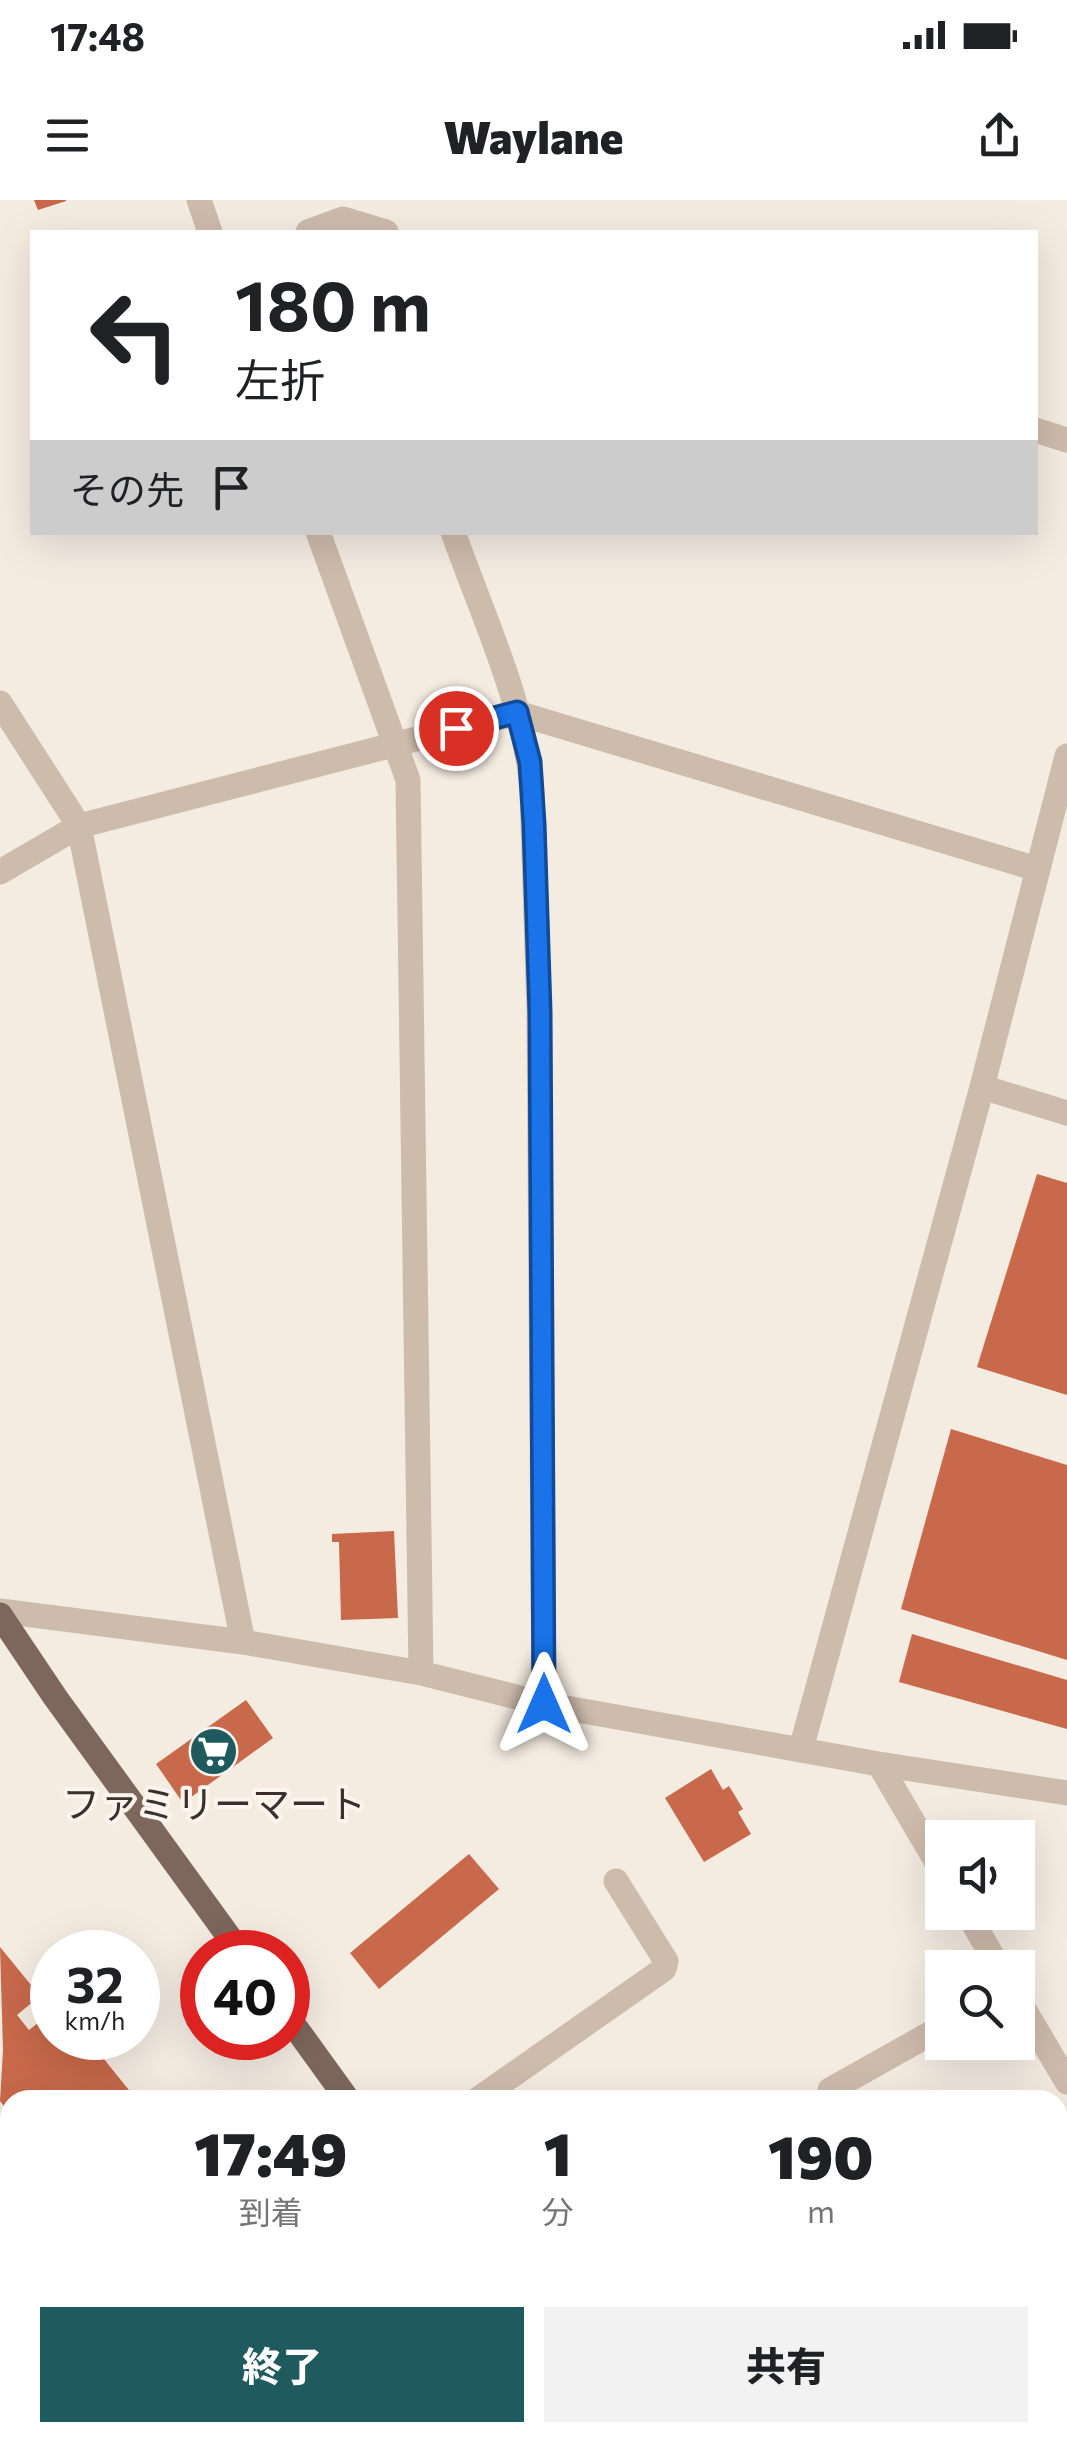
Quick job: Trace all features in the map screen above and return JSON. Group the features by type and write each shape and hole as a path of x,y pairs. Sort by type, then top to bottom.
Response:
{"main road":[{"path":"0,1613 55,1697 224,1930"},
{"path":"310,2047 341,2090"}],"street":[{"path":"199,200 209,230"},
{"path":"313,230 343,217 380,230"},
{"path":"1038,431 1067,440"},
{"path":"319,535 408,780 421,1673"},
{"path":"455,535 517,712 530,762 540,1012 544,1704"},
{"path":"0,703 79,826 244,1642"},
{"path":"0,872 79,826 517,712 1037,869"},
{"path":"801,1749 982,1087 1067,756"},
{"path":"982,1087 1067,1113"},
{"path":"0,1613 244,1642 421,1673 544,1704 1067,1793"},
{"path":"879,1764 925,1842"},
{"path":"491,2090 664,1969 666,1961 616,1880"},
{"path":"1035,2027 1067,2082"},
{"path":"830,2090 925,2037"}],"building":[{"path":"34,200 66,200 66,201 38,210"},
{"path":"1037,1174 1067,1183 1067,1395 977,1367"},
{"path":"951,1429 1067,1465 1067,1660 901,1609"},
{"path":"394,1531 398,1618 341,1620 339,1542 332,1542 332,1534"},
{"path":"912,1634 1067,1680 1067,1729 899,1682"},
{"name":"ファミリーマート","path":"246,1700 273,1738 183,1803 156,1764"},
{"path":"711,1769 723,1790 729,1786 743,1809 738,1812 751,1834 704,1862 665,1798"},
{"path":"469,1854 499,1889 379,1989 350,1953"},
{"path":"0,1947 30,1984 30,2004 17,2015 30,2029 30,2060 105,2060 129,2090 1,2090"}],"place":[{"name":"ファミリーマート","path":"214,1751"}],"route":[{"path":"456,728 517,712 530,762 540,1012 544,1704"}]}
